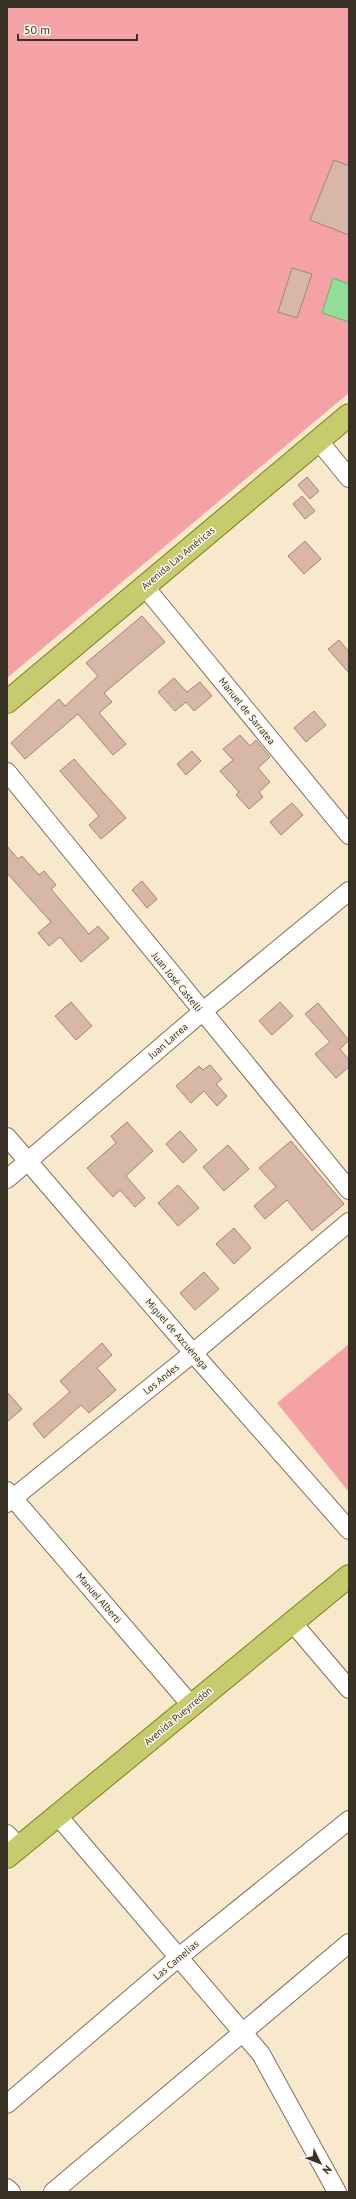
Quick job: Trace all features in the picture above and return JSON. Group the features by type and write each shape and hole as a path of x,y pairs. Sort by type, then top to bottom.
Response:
{"main road":[{"name":"Avenida Las Américas","path":"7,702 349,415"},
{"name":"Avenida Pueyrredón","path":"11,1846 58,1816 349,1576"}],"street":[{"path":"318,440 349,478"},
{"name":"Manuel de Sarratea","path":"145,586 349,835"},
{"name":"Juan José Castelli","path":"7,772 349,1190"},
{"name":"Juan Larrea","path":"7,1179 202,1012 349,891"},
{"name":"Miguel de Azcuénaga","path":"7,1136 193,1353 349,1530"},
{"name":"Los Andes","path":"9,1497 193,1353 349,1222"},
{"name":"Manuel Alberti","path":"9,1497 191,1706"},
{"path":"292,1622 349,1690"},
{"path":"58,1816 261,2054 337,2192"},
{"name":"Las Camelias","path":"7,2104 179,1957 349,1820"},
{"path":"53,2192 349,1943"},
{"path":"7,2188 11,2192"}],"shaded area":[{"path":"7,7 349,7 349,393 7,678"},
{"path":"333,278 349,284 349,322 322,313"},
{"path":"349,1344 349,1492 277,1403"}],"building":[{"path":"334,160 349,166 349,235 310,220"},
{"path":"292,268 312,274 297,318 278,312"},
{"path":"307,477 319,491 310,499 298,485"},
{"path":"302,496 315,511 305,519 293,504"},
{"path":"305,541 321,559 304,574 288,556"},
{"path":"142,616 165,642 104,693 112,702 99,713 126,744 113,755 78,714 25,759 11,743 59,699 65,706 98,676 86,663"},
{"path":"339,640 349,652 349,673 328,649"},
{"path":"174,678 187,692 200,682 212,696 194,711 186,702 175,711 158,692"},
{"path":"314,711 326,725 306,742 294,728"},
{"path":"240,735 250,746 256,740 270,757 258,768 270,782 259,792 263,797 249,809 236,795 239,792 220,771 233,760 223,749"},
{"path":"192,751 201,761 186,775 177,764"},
{"path":"74,759 126,818 101,839 89,825 99,816 60,771"},
{"path":"292,803 303,815 281,835 270,822"},
{"path":"7,846 18,859 22,856 39,875 44,871 56,885 51,889 89,934 98,926 109,938 81,962 60,937 49,946 38,933 51,922 7,873"},
{"path":"142,881 157,899 147,908 132,890"},
{"path":"71,1002 92,1026 76,1040 55,1016"},
{"path":"280,1002 293,1016 272,1035 259,1021"},
{"path":"318,1003 349,1040 340,1049 349,1060 349,1067 336,1078 315,1054 330,1042 305,1014"},
{"path":"210,1065 222,1079 216,1084 227,1096 217,1106 204,1091 191,1103 176,1086 199,1066 203,1070"},
{"path":"127,1122 153,1151 126,1176 145,1198 135,1207 120,1190 113,1197 87,1168 116,1143 111,1136"},
{"path":"180,1131 197,1150 183,1163 166,1144"},
{"path":"291,1141 344,1204 312,1231 287,1200 265,1219 254,1206 276,1187 259,1168"},
{"path":"228,1145 249,1169 224,1191 203,1167"},
{"path":"178,1185 199,1208 178,1226 158,1203"},
{"path":"234,1228 251,1248 234,1264 216,1244"},
{"path":"204,1272 219,1289 195,1310 180,1293"},
{"path":"102,1343 112,1355 97,1368 116,1390 89,1413 81,1405 44,1438 33,1424 70,1392 60,1381"},
{"path":"7,1392 22,1409 7,1422"}]}
